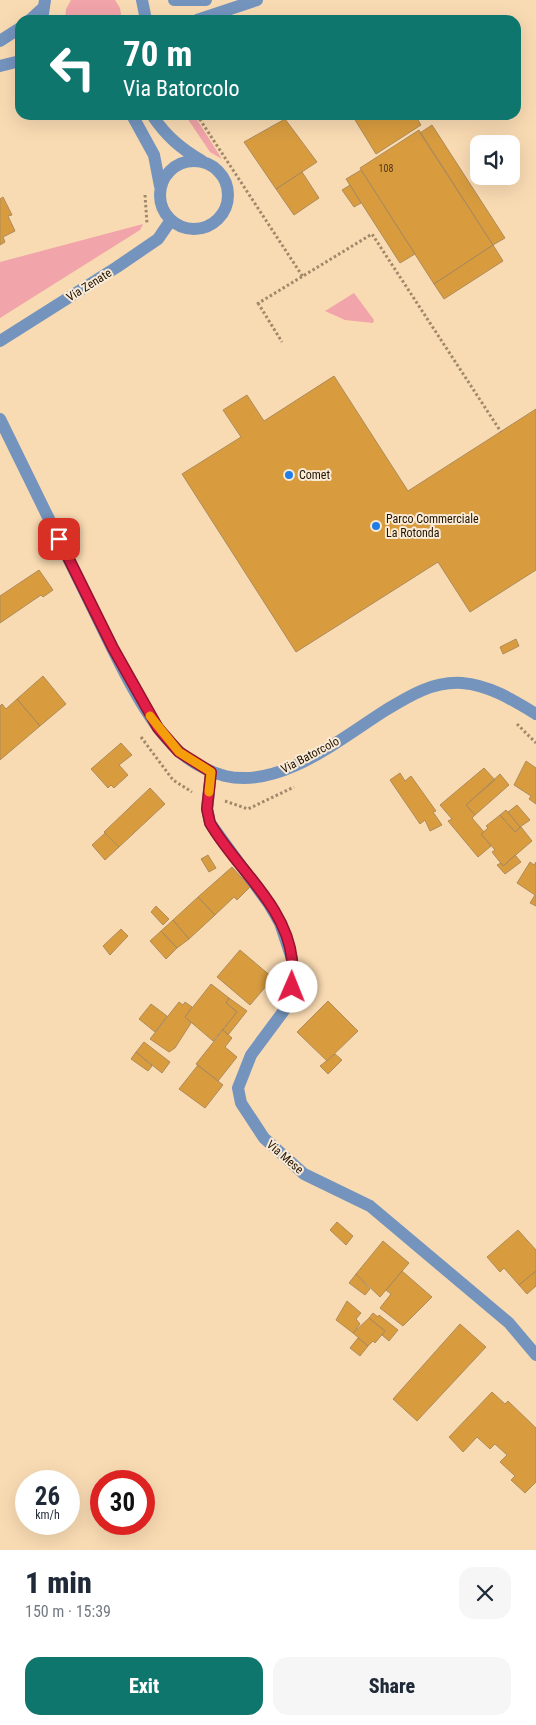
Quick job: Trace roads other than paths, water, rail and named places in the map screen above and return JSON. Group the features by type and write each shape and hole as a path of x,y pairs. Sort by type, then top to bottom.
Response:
{"street":[{"path":"142,0 145,15"},
{"path":"174,0 206,0"},
{"path":"212,15 257,0"},
{"path":"0,41 15,31"},
{"path":"0,66 15,62"},
{"path":"135,120 154,155 159,169 160,200 164,211 171,220 181,226 193,229 205,227 222,215 228,194 226,184 214,166 175,144 155,120"},
{"path":"160,188 172,168 183,162 204,162"},
{"name":"Via Zenate","path":"0,341 158,239 171,220"},
{"name":"Via Batorcolo","path":"0,419 103,630 150,715 179,752 211,772 244,778 283,771 316,754 399,702 438,685 462,683 488,688 536,714"},
{"name":"Via Mese","path":"211,772 207,809 210,823 269,904 280,923 292,959 291,1001 251,1056 238,1088 241,1103 264,1138 304,1174 370,1206 509,1323 536,1355"}],"place":[{"name":"Comet","path":"289,475"},
{"name":"Parco Commerciale La Rotonda","path":"376,526"}]}
